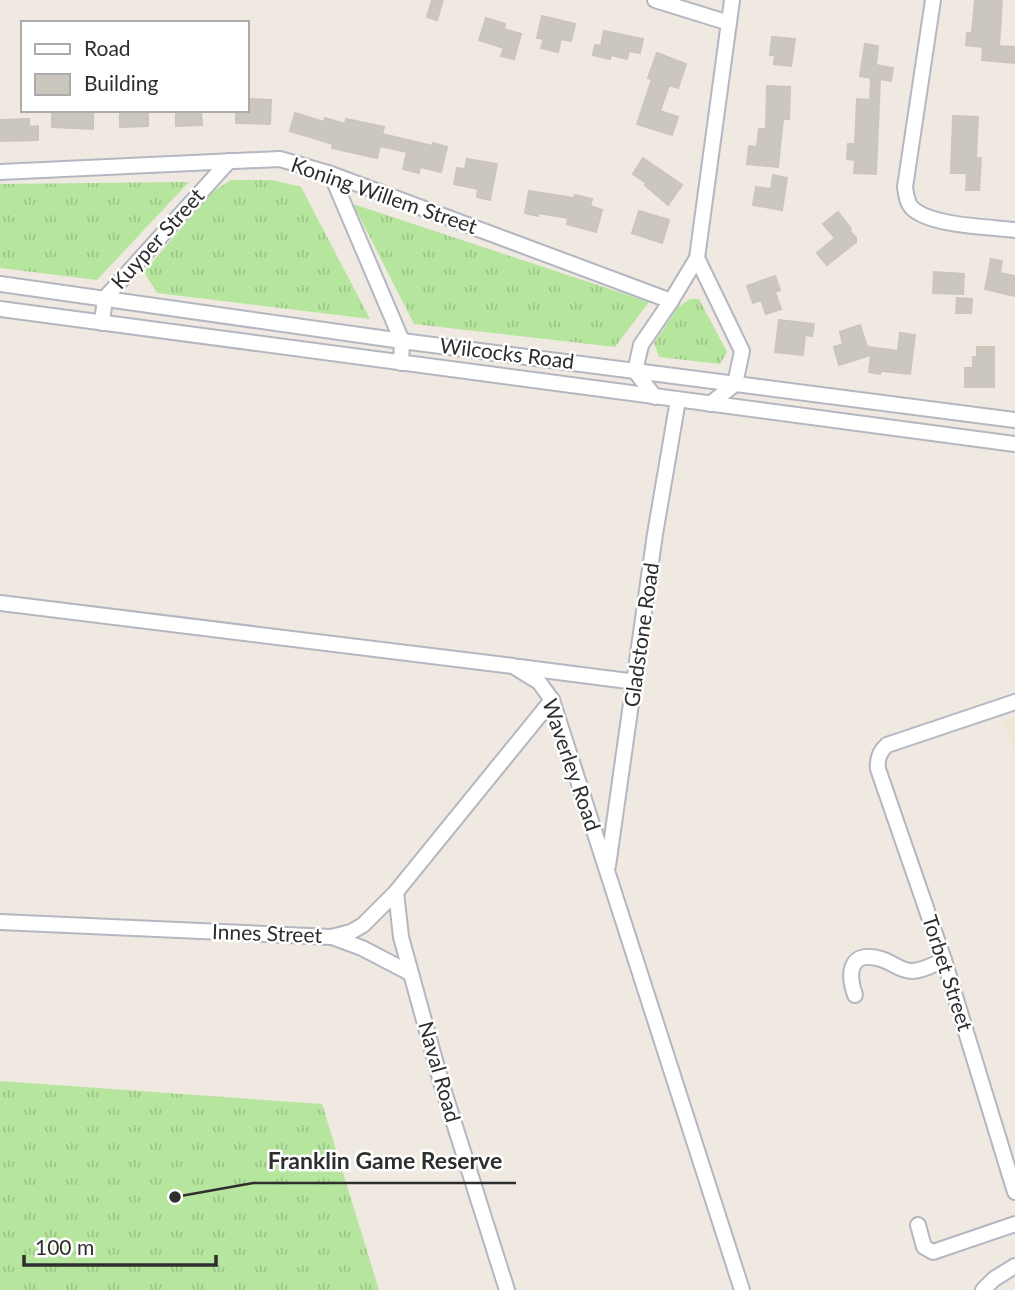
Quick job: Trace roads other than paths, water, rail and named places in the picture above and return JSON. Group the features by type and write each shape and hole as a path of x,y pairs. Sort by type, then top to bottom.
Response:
{"street":[{"path":"654,0 729,23"},
{"path":"655,397 635,371 640,345 697,258 733,0"},
{"path":"933,0 905,187 906,197 911,207 932,218 1015,230"},
{"name":"Koning Willem Street","path":"0,172 280,159 331,174 671,301"},
{"name":"Kuyper Street","path":"102,323 105,298 229,160"},
{"path":"331,174 402,341 401,363"},
{"path":"697,258 742,351 735,384 710,404"},
{"name":"Wilcocks Road","path":"0,284 402,341 1015,420"},
{"name":"Wilcocks Road","path":"0,309 1015,444"},
{"name":"Gladstone Road","path":"607,870 636,682 655,534 678,400"},
{"path":"918,430 919,409"},
{"name":"Waverley Road","path":"0,603 513,666 539,682 552,700 742,1290"},
{"path":"513,666 636,682"},
{"name":"Innes Street","path":"0,922 331,937 351,932 363,925 396,892 552,700"},
{"name":"Torbet Street","path":"1015,702 887,745 879,755 878,769 944,960 1015,1192"},
{"name":"Naval Road","path":"396,892 401,937 440,1082 507,1290"},
{"path":"331,937 362,948 410,972"},
{"path":"855,995 849,980 850,971 852,965 859,961 878,958 910,971 944,960"},
{"path":"918,1225 924,1247 933,1251 1015,1224"},
{"path":"983,1290 994,1279 1015,1266"}],"place":[{"name":"Franklin Game Reserve","path":"175,1197"}]}
